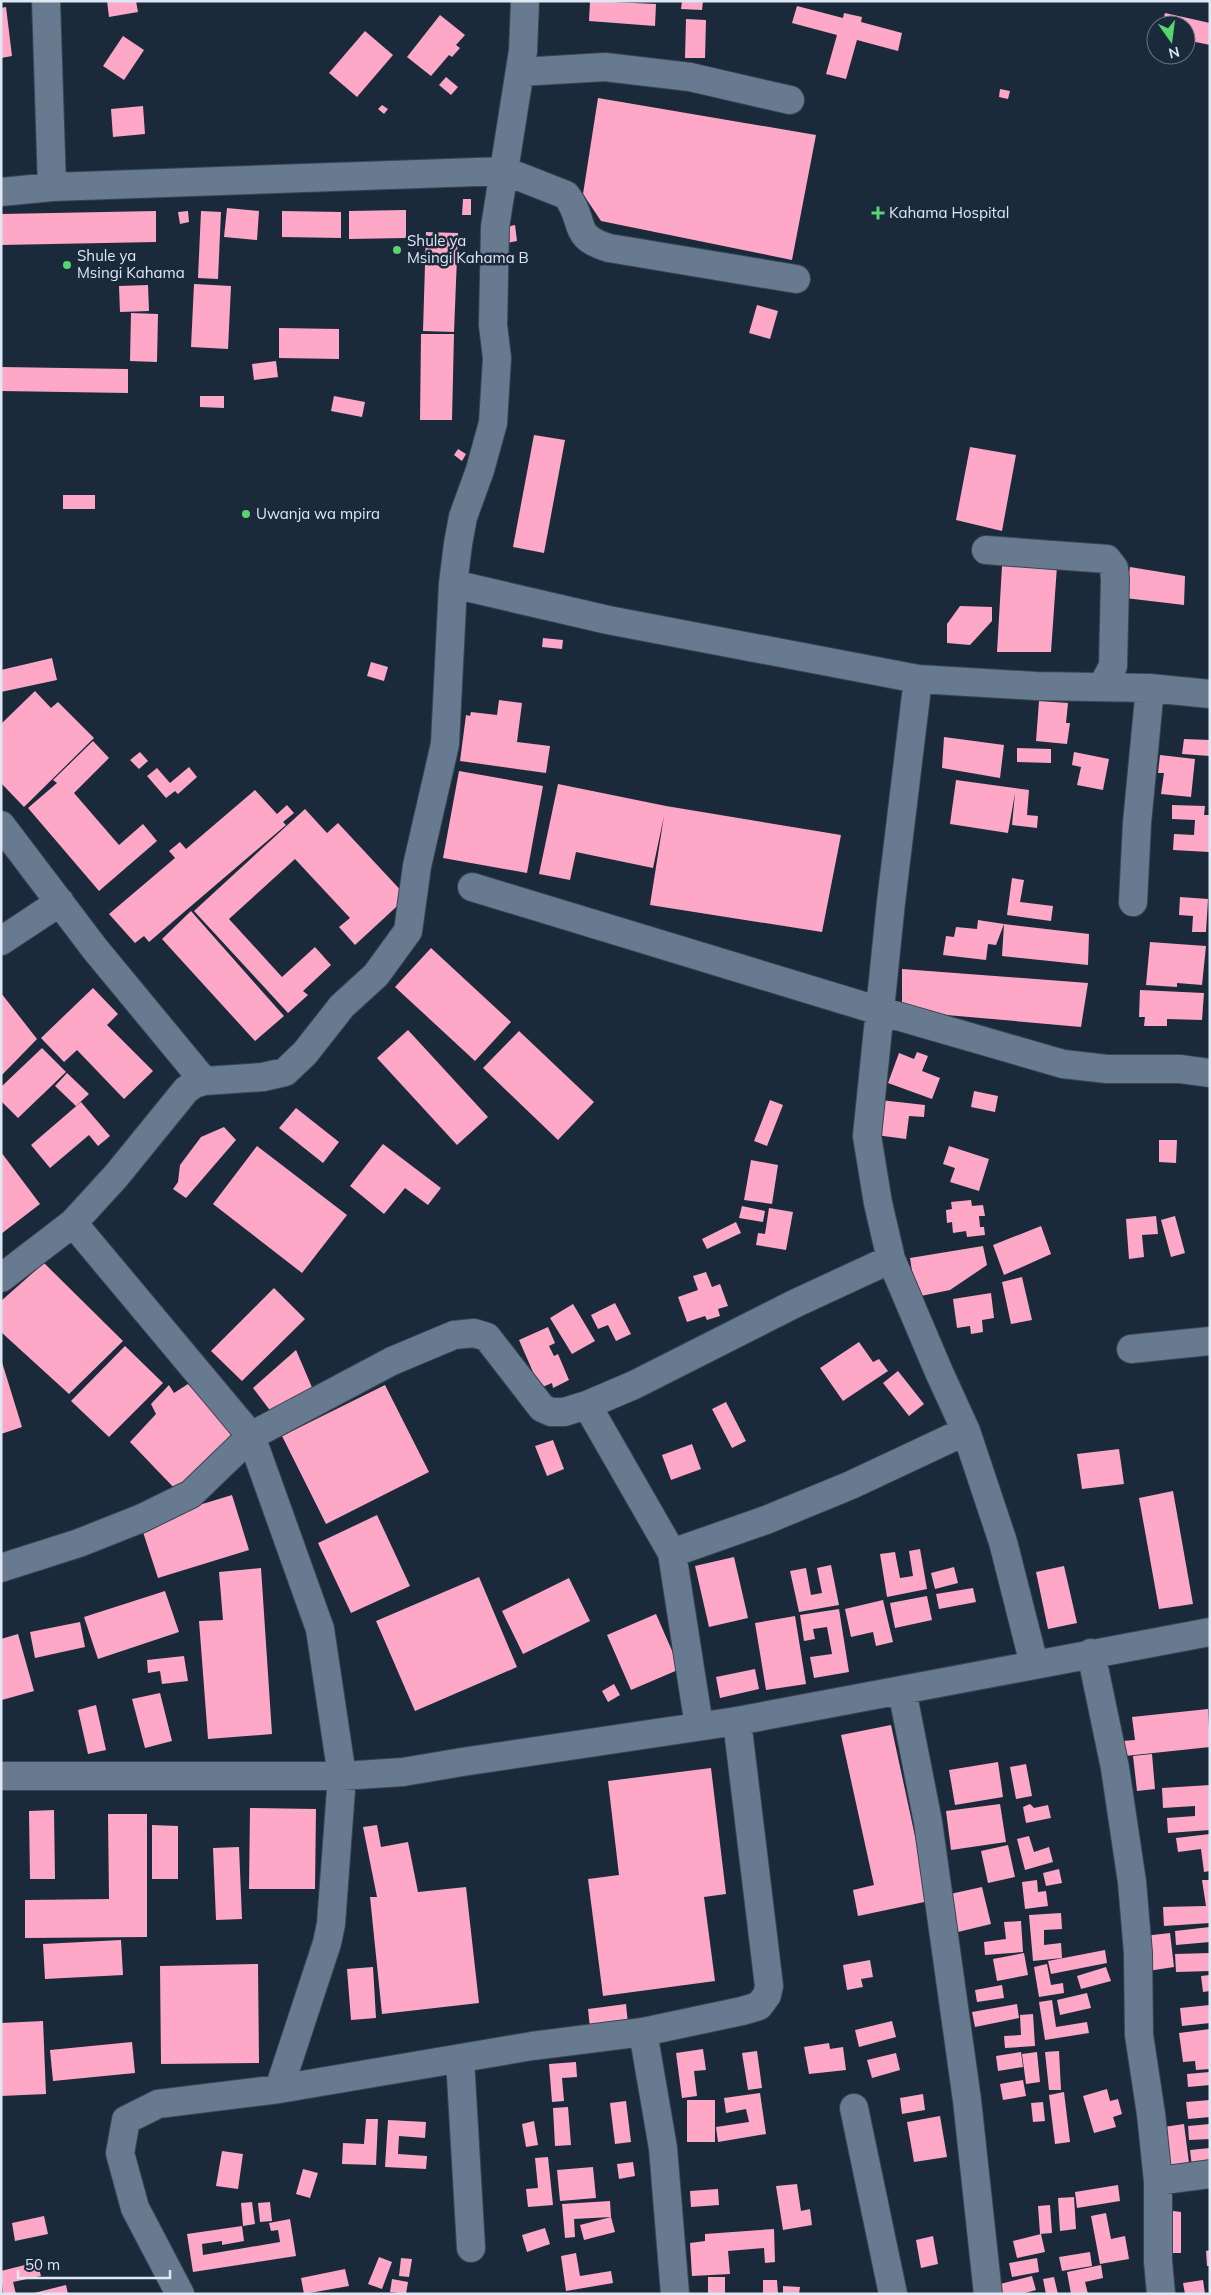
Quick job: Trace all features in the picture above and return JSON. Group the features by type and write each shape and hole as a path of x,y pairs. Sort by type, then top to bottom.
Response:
{"street":[{"path":"46,1 52,186"},
{"path":"1,1278 73,1223 116,1176 186,1090 194,1084 204,1081 262,1077 285,1072 305,1053 342,1006 376,974 408,931 417,866 445,744 453,584 463,517 480,470 493,423 496,358 493,324 494,236 523,51 525,1"},
{"path":"520,72 605,67 690,77 790,100"},
{"path":"1,192 52,186 505,171 566,196 571,202 583,234 592,243 609,248 796,279"},
{"path":"986,550 1107,559 1114,568 1115,580 1113,666 1102,687"},
{"path":"453,584 608,620 918,679 1036,686 1150,688 1210,694"},
{"path":"918,679 892,892 867,1136 878,1203 891,1259 966,1431 1003,1542 1034,1664"},
{"path":"1133,902 1137,823 1150,688"},
{"path":"1,825 95,949 204,1081"},
{"path":"472,886 880,1011 1063,1064 1107,1069 1180,1069 1210,1073"},
{"path":"1,940 60,902"},
{"path":"73,1223 250,1436 320,1629 342,1776 330,1924 327,1943 279,2089"},
{"path":"1,1568 79,1543 142,1518 190,1494 250,1436 392,1361 454,1335 474,1333 487,1337 542,1408 551,1412 564,1412 587,1405 634,1385 794,1304 891,1259"},
{"path":"1131,1349 1210,1341"},
{"path":"587,1405 672,1554 699,1726"},
{"path":"672,1554 766,1520 851,1485 966,1431"},
{"path":"1,1776 342,1776 403,1772 737,1720 1210,1632"},
{"path":"1091,1653 1115,1768 1132,1882 1138,1953 1139,2035 1151,2114 1158,2181 1158,2261 1161,2294"},
{"path":"902,1690 930,1831 967,2100 988,2294"},
{"path":"180,2294 135,2208 120,2153 126,2120 158,2104 279,2089 532,2046 643,2032 759,2006 767,1996 769,1986 737,1720"},
{"path":"643,2032 663,2148 675,2294"},
{"path":"460,2059 471,2248"},
{"path":"854,2108 893,2294"},
{"path":"1158,2181 1210,2174"}],"building":[{"path":"107,1 136,1 138,12 109,17"},
{"path":"590,1 656,4 655,26 589,21"},
{"path":"682,1 703,1 702,10 681,9"},
{"path":"797,6 843,18 844,13 862,17 861,22 902,33 898,51 857,40 846,79 826,74 837,35 792,23"},
{"path":"6,7 12,56 1,58 1,8"},
{"path":"440,15 465,35 456,45 460,48 452,57 449,55 431,76 407,57"},
{"path":"686,19 706,20 705,58 685,58"},
{"path":"1196,20 1210,23 1210,45 1196,42"},
{"path":"365,31 393,55 357,97 329,73"},
{"path":"123,36 144,50 124,80 103,66"},
{"path":"446,77 458,87 451,95 439,85"},
{"path":"1000,89 1010,91 1008,99 999,97"},
{"path":"598,98 816,135 792,260 601,221 583,194"},
{"path":"382,105 388,109 384,114 378,109"},
{"path":"143,106 145,134 113,137 111,109"},
{"path":"463,199 471,199 471,215 462,215"},
{"path":"227,208 259,211 257,240 224,237"},
{"path":"406,210 406,238 349,239 349,211"},
{"path":"156,211 156,242 1,245 1,214"},
{"path":"188,211 189,222 180,224 178,212"},
{"path":"201,211 221,212 218,279 198,278"},
{"path":"282,211 341,212 341,238 282,237"},
{"path":"515,225 517,241 507,243 505,227"},
{"path":"426,232 458,233 454,332 423,331"},
{"path":"194,284 231,286 228,349 191,347"},
{"path":"148,285 149,311 120,312 119,286"},
{"path":"757,305 778,311 770,339 749,333"},
{"path":"131,313 158,314 157,362 130,361"},
{"path":"279,328 339,329 339,359 279,358"},
{"path":"421,334 454,334 452,420 420,420"},
{"path":"276,361 278,377 254,380 252,364"},
{"path":"2,367 128,369 128,393 1,391"},
{"path":"200,396 224,396 224,408 200,407"},
{"path":"334,396 365,402 362,417 331,411"},
{"path":"534,435 565,440 544,553 513,547"},
{"path":"970,447 1016,455 1002,531 956,520"},
{"path":"458,449 466,454 462,461 454,455"},
{"path":"63,495 95,495 95,509 63,509"},
{"path":"1002,566 1057,566 1051,652 997,652"},
{"path":"1130,567 1185,576 1184,605 1125,598"},
{"path":"960,606 992,607 992,621 970,645 947,643 947,624"},
{"path":"543,638 563,640 562,649 542,647"},
{"path":"52,658 57,680 1,692 1,670"},
{"path":"371,662 388,667 384,681 367,676"},
{"path":"35,691 51,708 58,702 94,738 24,807 1,783 1,724"},
{"path":"499,700 522,703 517,742 550,746 546,773 460,761 466,715 470,716 471,712 497,715"},
{"path":"1039,701 1068,703 1066,723 1070,723 1067,744 1036,741"},
{"path":"944,737 1004,745 1000,778 942,768"},
{"path":"1184,739 1210,740 1210,756 1182,754"},
{"path":"93,741 109,758 74,793 119,845 143,824 157,841 99,891 28,808 57,783 53,780"},
{"path":"1017,748 1051,749 1051,763 1017,762"},
{"path":"140,752 148,761 139,769 130,760"},
{"path":"1074,752 1109,759 1103,790 1077,785 1081,767 1072,765"},
{"path":"1160,755 1195,759 1191,797 1161,794 1164,773 1158,773"},
{"path":"189,767 197,777 178,794 175,791 166,798 147,776 157,768 170,783"},
{"path":"459,771 543,786 527,873 443,858"},
{"path":"956,780 1029,790 1027,815 1038,816 1037,828 1012,825 1015,793 1008,833 950,824"},
{"path":"558,784 666,806 841,835 822,932 650,905 664,816 653,868 576,852 570,880 539,874"},
{"path":"255,790 277,814 287,805 294,813 283,822 286,825 149,942 144,936 135,943 109,914 175,858 169,851 180,842 186,849"},
{"path":"1172,805 1205,806 1204,815 1210,815 1209,852 1173,850 1174,834 1194,835 1195,820 1172,819"},
{"path":"305,809 327,833 338,823 407,897 355,945 339,927 350,918 295,859 229,919 282,977 315,947 331,965 303,991 308,995 288,1013 194,911"},
{"path":"1012,878 1024,880 1020,902 1053,906 1051,921 1007,915"},
{"path":"1180,897 1208,899 1206,932 1192,932 1193,916 1179,915"},
{"path":"191,911 284,1016 255,1041 162,939"},
{"path":"978,920 1004,924 996,945 988,944 986,960 943,955 946,936 954,937 956,927 977,929"},
{"path":"1004,924 1089,934 1088,965 1002,956"},
{"path":"1150,942 1206,946 1202,985 1177,983 1177,987 1146,985"},
{"path":"431,948 511,1022 475,1061 395,987"},
{"path":"902,969 1088,983 1081,1027 902,1011"},
{"path":"93,988 118,1014 107,1025 153,1071 124,1099 77,1050 64,1062 41,1038"},
{"path":"1140,990 1204,993 1202,1020 1167,1019 1167,1026 1144,1026 1145,1017 1139,1017"},
{"path":"1,993 37,1039 1,1076"},
{"path":"408,1030 488,1117 457,1145 377,1058"},
{"path":"519,1031 594,1102 558,1140 483,1068"},
{"path":"42,1048 66,1072 18,1118 1,1101 1,1087"},
{"path":"917,1052 928,1056 922,1071 940,1078 932,1099 888,1083 899,1053 914,1059"},
{"path":"67,1073 89,1094 76,1106 55,1086"},
{"path":"974,1091 998,1096 995,1112 971,1107"},
{"path":"770,1100 783,1105 767,1146 754,1141"},
{"path":"880,1100 925,1105 924,1117 909,1116 906,1139 876,1135"},
{"path":"81,1102 110,1136 98,1146 89,1135 50,1168 31,1145"},
{"path":"296,1108 339,1142 323,1163 279,1128"},
{"path":"224,1127 236,1140 186,1198 173,1189 178,1182 180,1165 201,1137"},
{"path":"1159,1140 1177,1140 1176,1163 1159,1162"},
{"path":"383,1144 441,1188 428,1205 405,1188 384,1214 350,1186"},
{"path":"257,1146 347,1215 302,1273 213,1204"},
{"path":"949,1146 989,1159 979,1191 950,1182 955,1168 943,1164"},
{"path":"1,1152 40,1204 1,1234"},
{"path":"751,1160 778,1165 772,1204 744,1200"},
{"path":"971,1200 972,1206 983,1205 985,1216 979,1216 980,1227 984,1227 985,1235 967,1237 966,1231 953,1233 952,1222 947,1223 946,1210 952,1209 951,1202"},
{"path":"742,1206 765,1211 763,1222 739,1218"},
{"path":"769,1208 793,1212 786,1250 756,1245 758,1233 765,1234"},
{"path":"1156,1216 1158,1234 1142,1235 1144,1257 1129,1259 1126,1219"},
{"path":"1175,1216 1185,1253 1171,1257 1161,1220"},
{"path":"736,1222 741,1233 707,1249 702,1239"},
{"path":"1041,1226 1051,1254 1004,1275 993,1245"},
{"path":"983,1246 987,1265 950,1290 916,1297 910,1258"},
{"path":"44,1263 123,1341 69,1394 1,1332 1,1301"},
{"path":"706,1272 712,1287 720,1284 728,1306 718,1309 720,1316 707,1320 705,1316 687,1322 678,1297 698,1290 693,1276"},
{"path":"1022,1277 1032,1320 1011,1324 1002,1282"},
{"path":"274,1288 305,1319 242,1381 211,1351"},
{"path":"991,1293 994,1318 982,1320 983,1332 971,1334 970,1326 957,1328 953,1299"},
{"path":"615,1303 631,1334 616,1341 608,1325 598,1329 591,1315"},
{"path":"573,1304 595,1341 572,1354 550,1318"},
{"path":"548,1327 555,1343 549,1346 554,1356 558,1354 569,1380 553,1388 552,1383 540,1388 519,1340"},
{"path":"859,1342 873,1362 879,1359 888,1371 843,1401 820,1368"},
{"path":"125,1346 163,1383 109,1437 71,1401"},
{"path":"296,1350 314,1392 272,1413 253,1388"},
{"path":"1,1359 22,1427 1,1434"},
{"path":"898,1371 924,1404 909,1416 883,1383"},
{"path":"188,1384 233,1434 178,1492 130,1442 156,1414 151,1404 169,1385 174,1393"},
{"path":"385,1385 429,1472 326,1524 282,1436"},
{"path":"726,1402 746,1441 732,1448 712,1409"},
{"path":"553,1440 564,1469 547,1476 535,1446"},
{"path":"692,1444 701,1469 671,1480 662,1455"},
{"path":"1119,1449 1124,1484 1082,1489 1077,1454"},
{"path":"1173,1491 1193,1604 1159,1609 1139,1498"},
{"path":"232,1495 249,1550 158,1578 140,1523"},
{"path":"377,1515 410,1586 351,1613 318,1543"},
{"path":"920,1549 927,1589 887,1597 880,1554 895,1552 900,1578 913,1576 909,1551"},
{"path":"734,1557 748,1618 709,1627 695,1566"},
{"path":"831,1565 839,1605 799,1612 790,1571 806,1568 811,1595 822,1593 817,1568"},
{"path":"1064,1566 1077,1623 1048,1629 1036,1572"},
{"path":"954,1567 958,1583 935,1589 931,1573"},
{"path":"261,1568 272,1734 208,1739 199,1621 223,1620 219,1572"},
{"path":"479,1577 517,1667 415,1711 376,1621"},
{"path":"569,1578 590,1621 523,1654 502,1611"},
{"path":"973,1588 976,1602 939,1609 936,1594"},
{"path":"165,1591 179,1632 98,1659 84,1617"},
{"path":"927,1596 932,1620 895,1628 890,1603"},
{"path":"883,1600 893,1642 876,1646 873,1632 851,1637 845,1609"},
{"path":"839,1609 849,1672 814,1678 810,1657 832,1654 827,1627 813,1629 815,1639 804,1641 800,1615"},
{"path":"656,1614 680,1669 631,1690 607,1635"},
{"path":"795,1616 806,1684 766,1690 755,1623"},
{"path":"80,1622 85,1647 35,1658 30,1632"},
{"path":"18,1634 34,1691 2,1700 1,1639"},
{"path":"184,1656 188,1681 162,1684 160,1671 148,1673 147,1660"},
{"path":"755,1669 759,1689 720,1698 716,1677"},
{"path":"614,1684 620,1695 608,1702 602,1691"},
{"path":"160,1693 172,1741 145,1748 132,1699"},
{"path":"96,1705 106,1750 88,1754 78,1710"},
{"path":"1208,1709 1210,1747 1125,1756 1123,1741 1135,1740 1132,1717"},
{"path":"891,1725 929,1901 858,1916 853,1890 874,1885 841,1735"},
{"path":"1152,1754 1155,1789 1137,1791 1133,1756"},
{"path":"998,1762 1003,1797 955,1805 949,1770"},
{"path":"1026,1764 1032,1796 1016,1799 1010,1767"},
{"path":"711,1768 726,1894 704,1897 715,1981 603,1996 588,1879 619,1875 608,1781"},
{"path":"1210,1785 1210,1830 1168,1833 1167,1818 1195,1816 1195,1806 1163,1808 1162,1788"},
{"path":"1000,1804 1006,1842 951,1850 946,1811"},
{"path":"1030,1804 1034,1808 1048,1805 1051,1818 1026,1823 1023,1807"},
{"path":"250,1808 316,1809 315,1889 249,1889"},
{"path":"54,1810 55,1879 30,1879 29,1811"},
{"path":"108,1814 147,1814 147,1937 25,1938 25,1900 109,1899"},
{"path":"152,1825 178,1826 178,1879 152,1879"},
{"path":"377,1825 381,1847 408,1842 418,1892 466,1887 479,2003 382,2014 370,1897 377,1897 363,1827"},
{"path":"1210,1834 1210,1871 1204,1872 1201,1849 1178,1852 1176,1838"},
{"path":"1029,1836 1034,1852 1049,1847 1053,1862 1025,1870 1017,1839"},
{"path":"1008,1845 1015,1877 988,1883 981,1851"},
{"path":"239,1847 242,1919 216,1920 213,1848"},
{"path":"1059,1869 1062,1883 1046,1886 1043,1873"},
{"path":"1037,1880 1038,1892 1046,1891 1048,1906 1025,1909 1022,1882"},
{"path":"1202,1880 1210,1880 1210,1923 1164,1926 1163,1907 1206,1906"},
{"path":"982,1887 991,1924 958,1932 950,1894"},
{"path":"1061,1913 1062,1929 1044,1930 1044,1945 1061,1943 1062,1958 1033,1961 1029,1915"},
{"path":"1021,1921 1023,1952 985,1955 984,1942 1006,1939 1004,1922"},
{"path":"1210,1927 1210,1942 1176,1945 1175,1931"},
{"path":"1170,1933 1174,1967 1148,1971 1144,1936"},
{"path":"121,1940 123,1975 45,1979 43,1944"},
{"path":"1105,1950 1107,1963 1051,1974 1048,1961"},
{"path":"1024,1953 1028,1975 997,1981 993,1959"},
{"path":"1210,1953 1210,1971 1176,1972 1175,1954"},
{"path":"870,1960 873,1977 861,1979 863,1987 847,1990 843,1965"},
{"path":"258,1964 259,2063 161,2064 160,1966"},
{"path":"1047,1964 1051,1985 1063,1983 1064,1993 1039,1997 1034,1967"},
{"path":"373,1967 376,2018 351,2020 347,1969"},
{"path":"1106,1967 1111,1981 1081,1989 1077,1976"},
{"path":"1210,1975 1210,1991 1203,1992 1201,1976"},
{"path":"1002,1985 1004,1998 977,2002 975,1990"},
{"path":"1087,1993 1091,2008 1060,2015 1057,2000"},
{"path":"1052,2000 1056,2027 1087,2022 1089,2033 1045,2040 1039,2002"},
{"path":"626,2004 628,2024 590,2028 588,2009"},
{"path":"1017,2004 1019,2018 975,2027 972,2012"},
{"path":"1210,2005 1210,2023 1182,2026 1180,2008"},
{"path":"1033,2014 1035,2046 1005,2048 1004,2036 1021,2035 1020,2015"},
{"path":"43,2021 46,2094 1,2096 1,2023"},
{"path":"892,2021 896,2037 859,2047 855,2030"},
{"path":"1210,2029 1210,2069 1196,2070 1195,2061 1183,2062 1179,2033"},
{"path":"132,2042 135,2073 53,2081 50,2050"},
{"path":"829,2043 830,2049 843,2047 846,2070 809,2074 804,2047"},
{"path":"703,2049 706,2070 694,2071 697,2096 682,2098 676,2053"},
{"path":"757,2051 762,2088 748,2090 742,2053"},
{"path":"1059,2051 1061,2090 1049,2090 1045,2052"},
{"path":"1021,2052 1023,2067 998,2071 996,2056"},
{"path":"1037,2052 1040,2082 1026,2084 1022,2054"},
{"path":"896,2053 900,2070 872,2078 867,2060"},
{"path":"576,2062 577,2077 562,2078 564,2101 552,2102 549,2064"},
{"path":"1210,2072 1210,2085 1188,2087 1187,2074"},
{"path":"1023,2080 1026,2096 1003,2100 1000,2084"},
{"path":"1107,2089 1110,2101 1118,2099 1122,2114 1113,2117 1116,2127 1094,2133 1083,2096"},
{"path":"1064,2092 1070,2142 1055,2144 1049,2095"},
{"path":"760,2093 766,2134 718,2142 716,2127 749,2122 746,2109 726,2113 724,2098"},
{"path":"923,2094 925,2110 902,2114 900,2098"},
{"path":"687,2100 715,2100 715,2142 687,2142"},
{"path":"1210,2100 1210,2117 1188,2119 1186,2102"},
{"path":"626,2101 631,2142 615,2144 610,2103"},
{"path":"1043,2102 1045,2121 1033,2122 1031,2103"},
{"path":"568,2107 571,2145 555,2146 553,2108"},
{"path":"940,2116 947,2157 914,2162 907,2122"},
{"path":"366,2119 378,2119 376,2165 342,2164 343,2143 364,2144"},
{"path":"388,2120 426,2122 425,2138 399,2136 398,2154 427,2156 426,2169 385,2167"},
{"path":"534,2121 538,2145 526,2147 522,2124"},
{"path":"1184,2124 1189,2163 1169,2165 1164,2127"},
{"path":"1210,2124 1210,2139 1189,2140 1188,2126"},
{"path":"1210,2148 1210,2165 1192,2167 1190,2150"},
{"path":"222,2151 243,2154 238,2189 216,2186"},
{"path":"548,2157 553,2205 528,2207 526,2189 538,2188 535,2158"},
{"path":"633,2162 635,2176 619,2179 617,2164"},
{"path":"593,2167 596,2198 560,2201 557,2170"},
{"path":"303,2169 318,2173 310,2198 296,2194"},
{"path":"797,2184 801,2211 810,2209 812,2225 783,2230 776,2186"},
{"path":"1118,2185 1120,2201 1077,2208 1075,2192"},
{"path":"718,2189 719,2205 691,2207 690,2191"},
{"path":"1074,2197 1076,2229 1060,2231 1058,2198"},
{"path":"610,2201 611,2217 574,2219 575,2237 565,2238 562,2204"},
{"path":"252,2202 255,2224 243,2226 241,2203"},
{"path":"270,2202 272,2221 260,2222 258,2203"},
{"path":"1050,2205 1052,2233 1040,2234 1038,2206"},
{"path":"1158,2209 1181,2212 1181,2253 1158,2253"},
{"path":"1106,2213 1111,2239 1125,2236 1129,2259 1100,2264 1091,2216"},
{"path":"44,2216 48,2234 15,2241 12,2223"},
{"path":"611,2217 615,2232 584,2240 580,2225"},
{"path":"290,2219 296,2256 193,2272 187,2234 242,2226 244,2241 222,2245 222,2241 202,2244 203,2255 280,2242 278,2230 271,2231 269,2223"},
{"path":"545,2228 550,2244 527,2252 522,2235"},
{"path":"774,2229 775,2262 765,2263 764,2248 728,2251 730,2274 692,2276 690,2243 705,2241 705,2234"},
{"path":"1041,2234 1045,2252 1017,2258 1013,2241"},
{"path":"933,2236 938,2264 921,2268 916,2240"},
{"path":"1210,2250 1210,2266 1207,2266 1206,2251"},
{"path":"1090,2252 1092,2266 1062,2271 1059,2257"},
{"path":"576,2253 580,2276 611,2271 613,2283 566,2291 561,2256"},
{"path":"379,2257 392,2262 382,2289 368,2284"},
{"path":"401,2258 412,2259 409,2277 399,2276"},
{"path":"1037,2258 1039,2272 1012,2277 1009,2263"},
{"path":"37,2262 41,2276 13,2282 16,2294 3,2294 1,2271"},
{"path":"1101,2265 1103,2278 1085,2282 1088,2294 1071,2294 1067,2272"},
{"path":"345,2269 349,2286 304,2294 301,2278"},
{"path":"1032,2276 1036,2290 1021,2294 998,2294 996,2285"},
{"path":"708,2277 725,2277 725,2294 708,2294"},
{"path":"1054,2277 1058,2294 1046,2294 1043,2279"},
{"path":"392,2279 408,2282 406,2294 390,2292"},
{"path":"763,2280 777,2280 778,2294 763,2294"},
{"path":"1203,2280 1205,2294 1185,2294 1183,2283"},
{"path":"66,2285 68,2294 34,2294 34,2293"},
{"path":"783,2286 800,2287 799,2294 783,2294"}],"place":[{"name":"Kahama Hospital","path":"878,213"},
{"name":"Shule ya Msingi Kahama B","path":"397,250"},
{"name":"Shule ya Msingi Kahama","path":"67,265"},
{"name":"Uwanja wa mpira","path":"246,514"}]}
